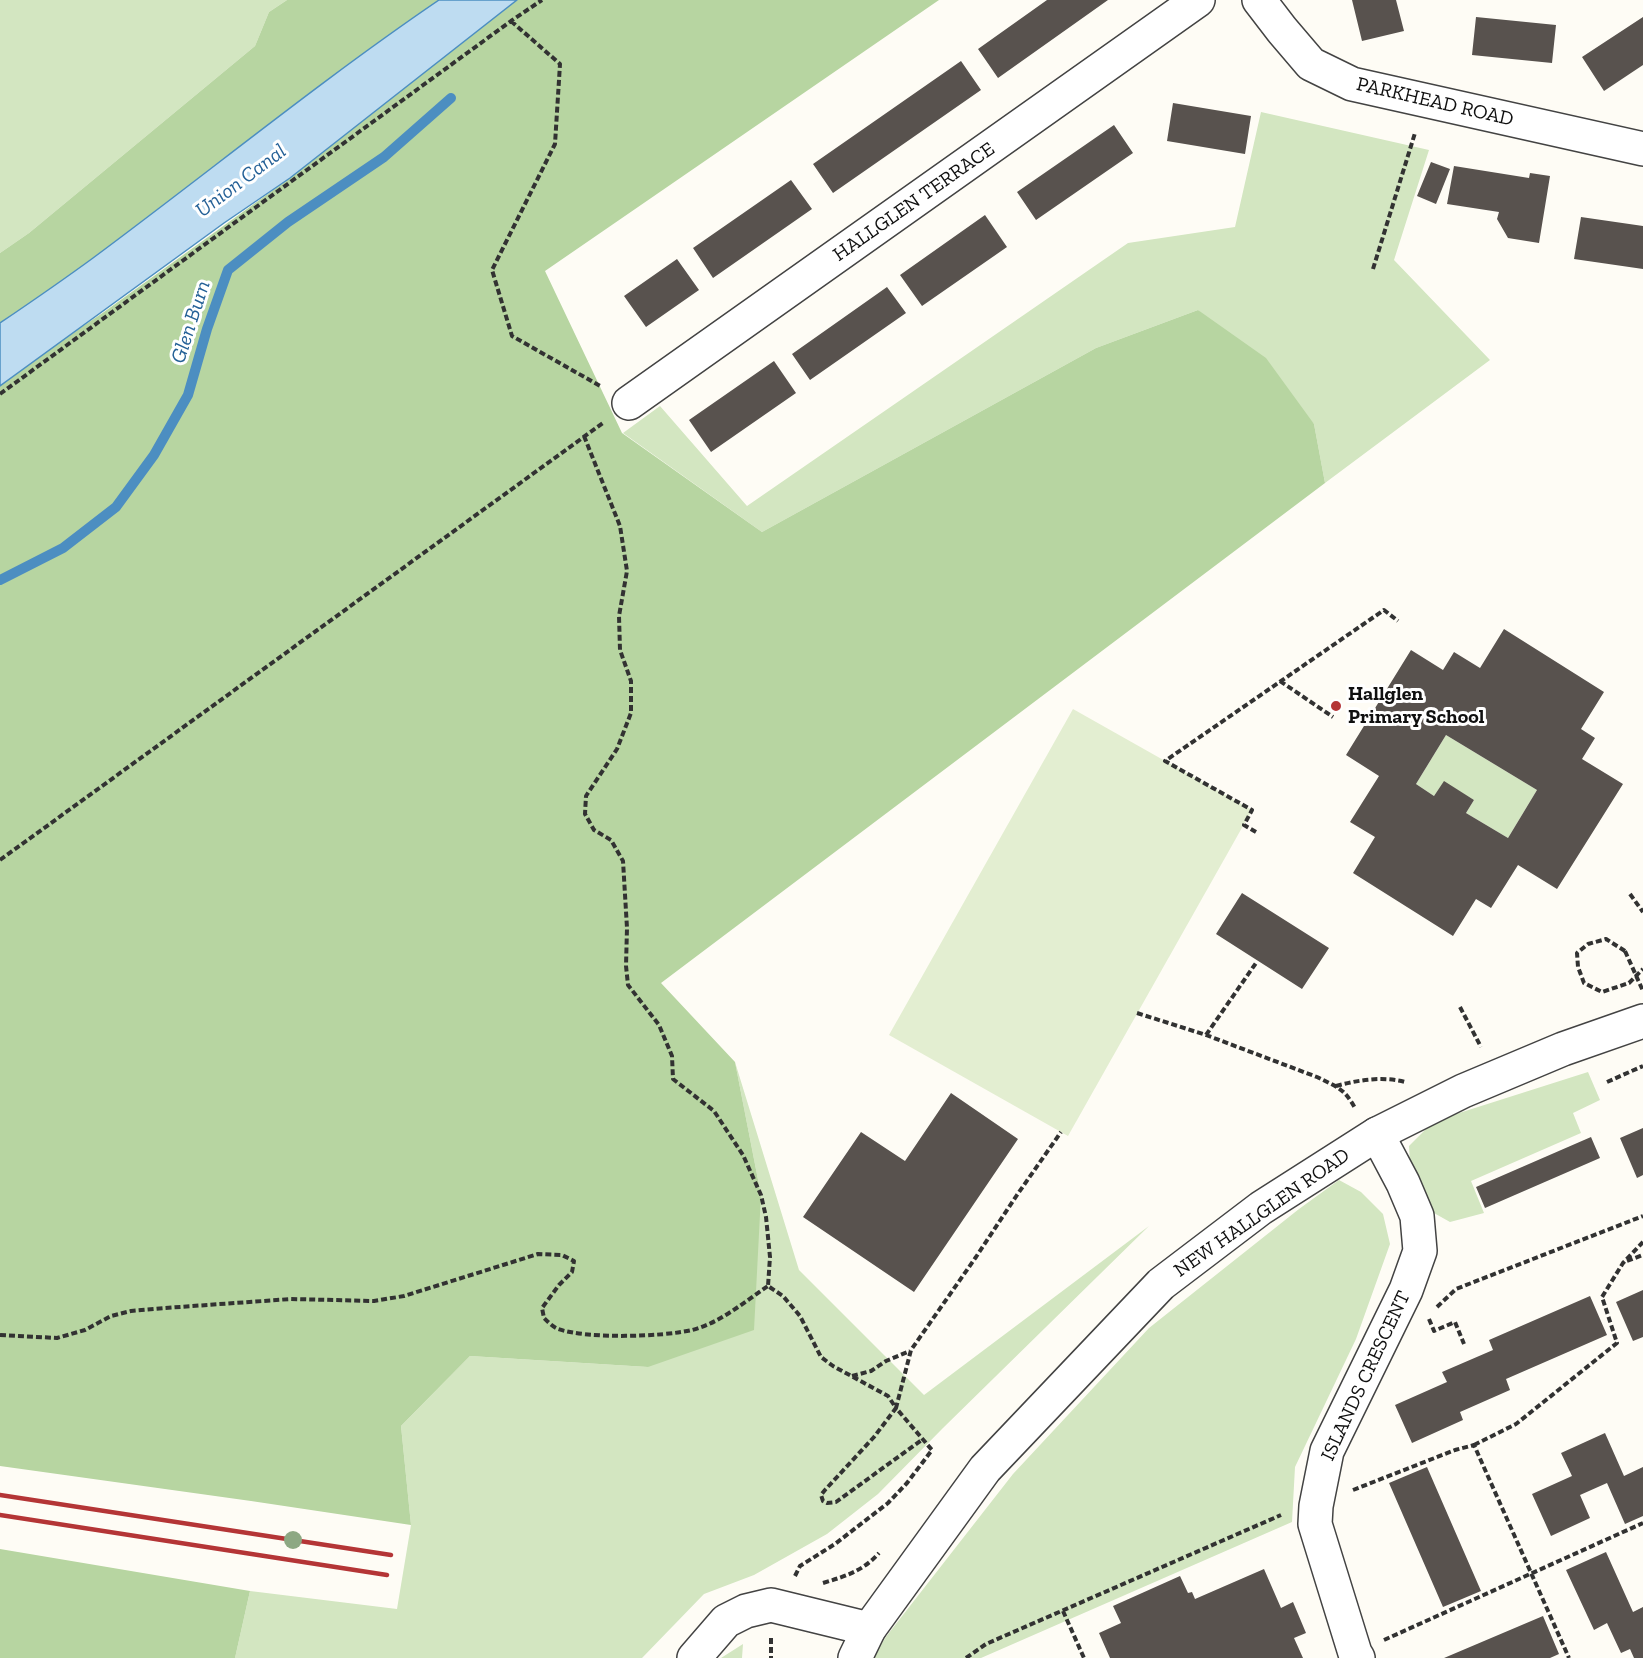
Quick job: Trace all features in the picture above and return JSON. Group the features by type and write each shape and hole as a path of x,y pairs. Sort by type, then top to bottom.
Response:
{"street":[{"name":"HALLGLEN TERRACE","path":"629,403 1198,0"},
{"name":"PARKHEAD ROAD","path":"1259,0 1311,64 1352,84 1643,149"},
{"name":"NEW HALLGLEN ROAD","path":"862,1644 985,1469 1161,1284 1368,1124 1463,1091 1563,1048 1643,1021"},
{"name":"ISLANDS CRESCENT","path":"1356,1655 1315,1524 1316,1506 1327,1451 1406,1290 1420,1251 1417,1216 1403,1183 1368,1124"},
{"path":"694,1658 726,1621 746,1611 771,1605 862,1644"}],"path":[{"path":"0,394 542,0"},
{"path":"0,860 629,403 512,336 492,270 555,144 560,64 511,21"},
{"path":"1373,269 1425,101"},
{"path":"584,436 620,526 627,571 619,616 620,650 631,681 631,713 618,750 586,796 585,814 594,830 611,840 623,861 628,985 659,1025 672,1056 673,1079 714,1111 742,1155 761,1196 769,1236 768,1286"},
{"path":"1256,832 1244,825 1252,810 1165,761 1384,610 1398,621"},
{"path":"1280,681 1333,717"},
{"path":"1630,894 1643,912"},
{"path":"1643,969 1629,983 1602,992 1584,983 1578,967 1577,953 1588,944 1606,939 1625,951 1643,991"},
{"path":"1206,1035 1256,963"},
{"path":"1460,1007 1483,1050"},
{"path":"1137,1013 1206,1035 1317,1077 1347,1094 1368,1124"},
{"path":"1607,1082 1643,1066"},
{"path":"1335,1086 1360,1080 1399,1081 1411,1084"},
{"path":"922,1439 836,1502 823,1501 821,1495 874,1437 896,1408 911,1350 1060,1132"},
{"path":"1434,1309 1456,1289 1643,1216"},
{"path":"966,1658 986,1644 1286,1513 1316,1506 1455,1449 1474,1445 1516,1424 1617,1343 1602,1297 1623,1263 1643,1242"},
{"path":"0,1335 57,1338 85,1330 111,1316 130,1311 291,1299 374,1301 414,1293 538,1254 562,1255 574,1261 572,1272 542,1308 544,1318 556,1328 586,1334 663,1334 693,1330 720,1318 768,1286"},
{"path":"1623,1263 1643,1255"},
{"path":"768,1286 783,1296 800,1316 821,1357 888,1396 932,1449 907,1483 888,1503 835,1544 800,1566 793,1582"},
{"path":"1427,1315 1434,1331 1455,1322 1464,1344"},
{"path":"852,1376 871,1371 886,1361 911,1350"},
{"path":"1474,1445 1569,1658"},
{"path":"1356,1655 1643,1522"},
{"path":"1062,1611 1084,1658"}],"green space":[{"path":"0,0 287,0 269,12 255,46 29,233 0,253"},
{"path":"287,0 439,0 308,95 93,258 0,323 0,253 29,233 255,46 269,12"},
{"path":"517,0 939,0 545,271 622,433 762,532 1096,348 1198,310 1266,358 1314,424 1325,483 661,983 735,1062 761,1195 754,1330 648,1367 470,1356 401,1426 411,1525 0,1466 0,382 104,312 290,178"},
{"path":"1261,112 1429,150 1394,260 1490,360 1325,483 1314,424 1198,310 1096,348 762,532 623,433 660,406 747,506 1128,243 1235,227"},
{"path":"1073,709 1252,810 1068,1136 889,1035"},
{"path":"1446,735 1537,790 1508,838 1466,813 1474,800 1444,782 1434,796 1416,784"},
{"path":"735,1062 799,1270 924,1395 1149,1226 878,1494 827,1534 754,1575 704,1594 642,1658 235,1658 250,1591 397,1609 411,1525 401,1426 470,1356 648,1367 761,1195"},
{"path":"1588,1072 1600,1100 1573,1113 1581,1133 1471,1181 1484,1213 1450,1222 1425,1208 1411,1184 1409,1146 1434,1121"},
{"path":"1339,1180 1361,1192 1383,1214 1390,1244 1356,1339 1295,1467 1292,1522 981,1658 873,1658 885,1638 1013,1474 1149,1328"},
{"path":"0,1549 250,1591 235,1658 0,1658"},
{"path":"743,1644 742,1658 721,1658"}],"water":[{"name":"Union Canal","path":"439,0 517,0 290,178 224,223 0,386 0,323 93,258 308,95"}],"building":[{"path":"1047,0 1108,0 998,78 978,49"},
{"path":"1352,0 1396,0 1404,31 1362,41"},
{"path":"1476,17 1556,25 1552,63 1472,55"},
{"path":"1643,17 1643,65 1604,91 1582,57"},
{"path":"961,61 981,90 833,193 813,164"},
{"path":"1173,103 1251,116 1245,154 1167,141"},
{"path":"1114,125 1133,153 1036,220 1017,192"},
{"path":"1431,162 1450,169 1436,204 1417,196"},
{"path":"1454,166 1529,178 1530,173 1550,176 1539,243 1508,238 1497,219 1499,212 1447,204"},
{"path":"791,180 812,209 713,278 693,248"},
{"path":"985,215 1007,247 922,306 900,275"},
{"path":"1581,217 1643,226 1643,269 1574,259"},
{"path":"677,259 699,290 646,327 624,296"},
{"path":"887,287 906,313 810,380 792,354"},
{"path":"774,361 796,393 711,452 689,420"},
{"path":"1504,629 1604,692 1581,729 1595,738 1582,759 1623,784 1557,889 1518,865 1491,908 1476,899 1453,936 1353,873 1375,837 1350,822 1379,776 1346,755 1411,650 1443,670 1454,652 1480,668","holes":["1446,735 1537,790 1508,838 1466,813 1474,800 1444,781 1434,796 1416,784"]},
{"path":"1242,893 1329,948 1302,989 1216,934"},
{"path":"951,1093 1018,1139 914,1292 803,1217 861,1132 905,1161"},
{"path":"1643,1128 1643,1175 1637,1178 1620,1138"},
{"path":"1591,1137 1600,1158 1485,1208 1476,1187"},
{"path":"1643,1290 1643,1337 1633,1341 1616,1302"},
{"path":"1590,1296 1607,1335 1506,1379 1510,1390 1460,1412 1463,1420 1412,1443 1395,1405 1447,1382 1442,1372 1493,1350 1489,1340"},
{"path":"1605,1433 1624,1476 1643,1467 1643,1516 1625,1524 1607,1483 1580,1495 1590,1518 1551,1536 1532,1494 1572,1476 1561,1453"},
{"path":"1427,1467 1481,1591 1443,1607 1389,1483"},
{"path":"1606,1552 1633,1612 1643,1607 1643,1658 1634,1658 1630,1649 1621,1653 1607,1623 1594,1630 1566,1570"},
{"path":"1264,1569 1281,1608 1293,1602 1306,1633 1294,1638 1303,1658 1110,1658 1099,1633 1121,1623 1113,1606 1180,1576 1188,1593 1192,1592 1195,1599"},
{"path":"1543,1616 1559,1654 1550,1658 1444,1658"}],"waterway":[{"name":"Glen Burn","path":"0,580 63,548 116,507 154,455 188,395 207,329 228,270 288,222 384,157 451,98"}],"railway":[{"path":"0,1495 391,1555"},
{"path":"0,1515 387,1575"}],"place":[{"name":"Hallglen Primary School","path":"1336,706"}]}
